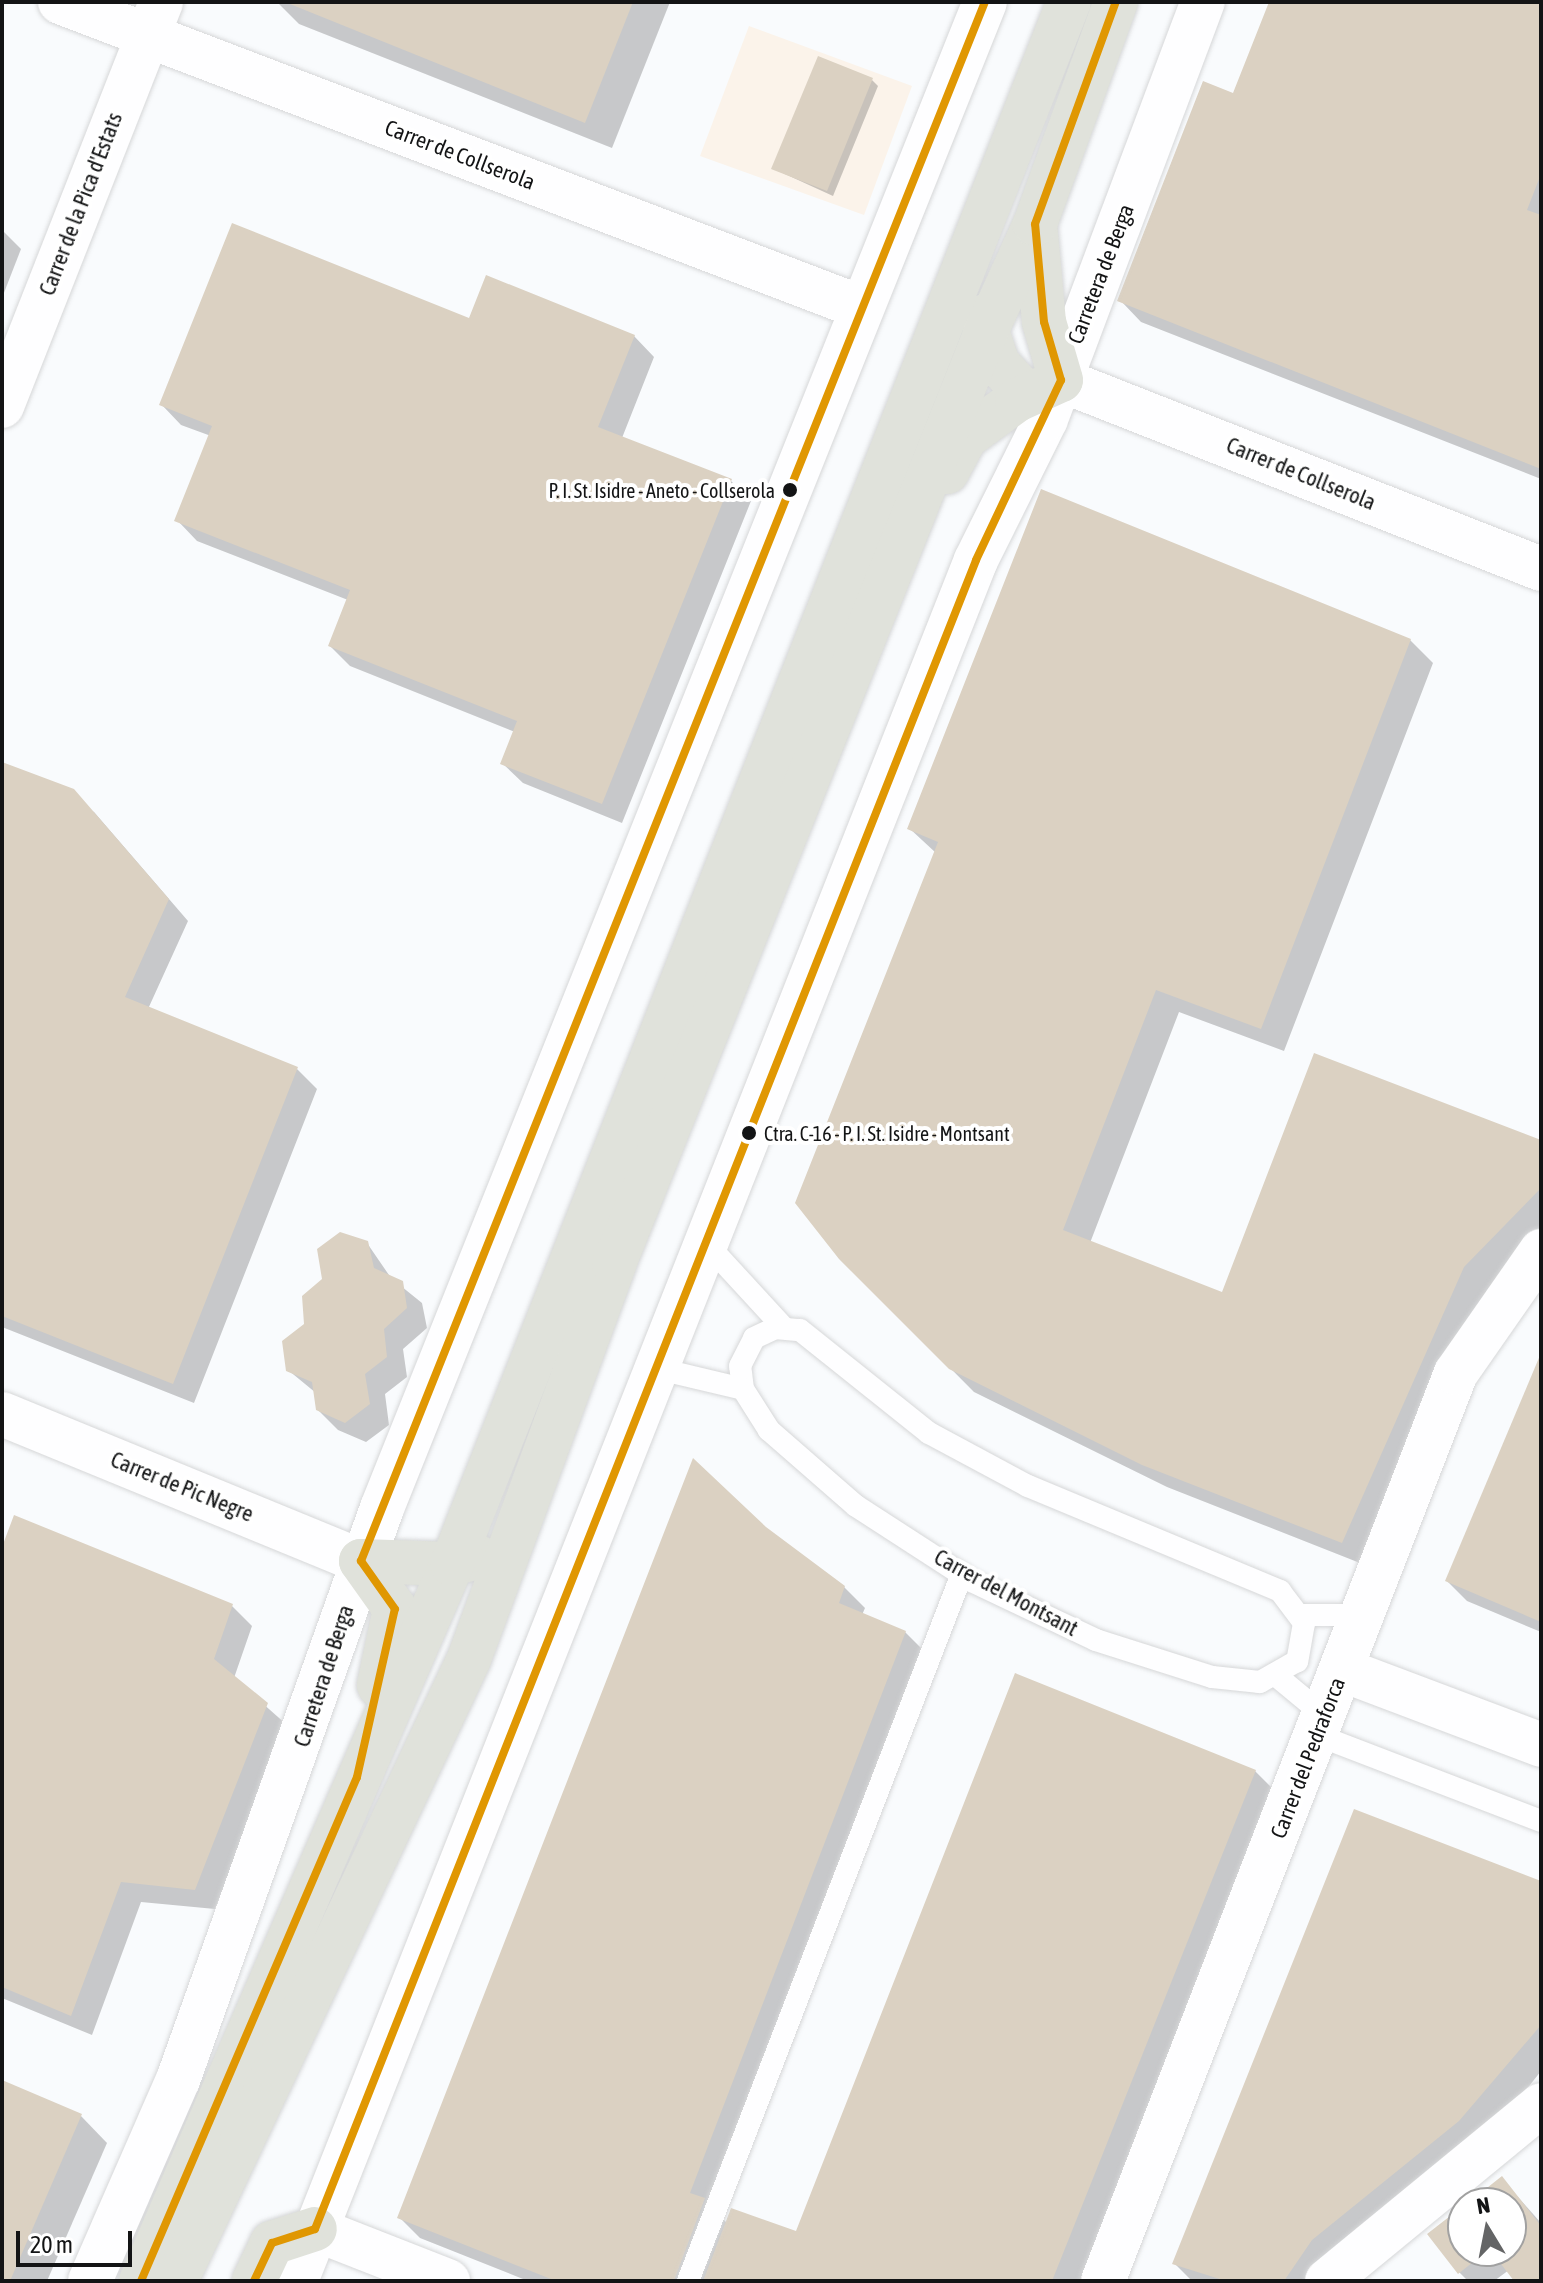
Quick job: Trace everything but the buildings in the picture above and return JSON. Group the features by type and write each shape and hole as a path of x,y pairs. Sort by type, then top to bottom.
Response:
{"main road":[{"path":"141,2281 452,1564 1069,2"},
{"path":"1044,388 998,364 976,296 1095,2"},
{"path":"176,2281 469,1659 614,1264 907,543 986,332 1035,224 1116,2"},
{"path":"1035,224 1044,322 1044,388"},
{"path":"834,600 878,539 956,339 1044,322"},
{"path":"907,543 966,437 1044,388"},
{"path":"361,1561 452,1564 482,1555 564,1345 614,1264"},
{"path":"357,1777 395,1609 361,1561"},
{"path":"203,2281 272,2078"},
{"path":"254,2281 272,2243 315,2229"}],"street":[{"name":"Carrer de Collserola","path":"60,2 154,19 860,307"},
{"name":"Carretera de Berga","path":"90,2281 178,2080 361,1561 860,307 985,2"},
{"name":"Carretera de Berga","path":"296,2281 704,1241 1044,388 1203,2"},
{"name":"Carrer de la Pica d'Estats","path":"2,406 154,19"},
{"name":"Carrer de Collserola","path":"1044,388 1541,569"},
{"name":"Carrer del Pedraforca","path":"1103,2281 1456,1373 1541,1251"},
{"name":"Carrer de Pic Negre","path":"2,1414 361,1561"},
{"path":"1343,1670 1541,1745"},
{"path":"1327,2281 1541,2105"},
{"path":"315,2229 448,2281"}],"lane":[{"path":"704,1241 783,1327 800,1330 929,1433 1028,1486 1280,1591 1301,1615 1304,1647 1279,1678 1321,1726 1541,1821"},
{"path":"655,1368 743,1389 740,1366 749,1345 783,1327"},
{"name":"Carrer del Montsant","path":"743,1389 769,1430 804,1465 962,1574 1096,1640 1212,1677 1279,1678"},
{"path":"688,2281 962,1574"},
{"path":"1301,1615 1364,1615"}],"shaded area":[{"path":"749,26 912,86 864,215 700,156"}],"transit line":[{"path":"141,2281 357,1777 395,1609 361,1561 985,2"},
{"path":"254,2281 272,2243 315,2229 976,560 1061,380 1044,322 1035,224 1116,2"}],"place":[{"name":"P. I. St. Isidre - Aneto - Collserola","path":"790,490"},
{"name":"Ctra. C-16 - P. I. St. Isidre - Montsant","path":"749,1133"}]}
